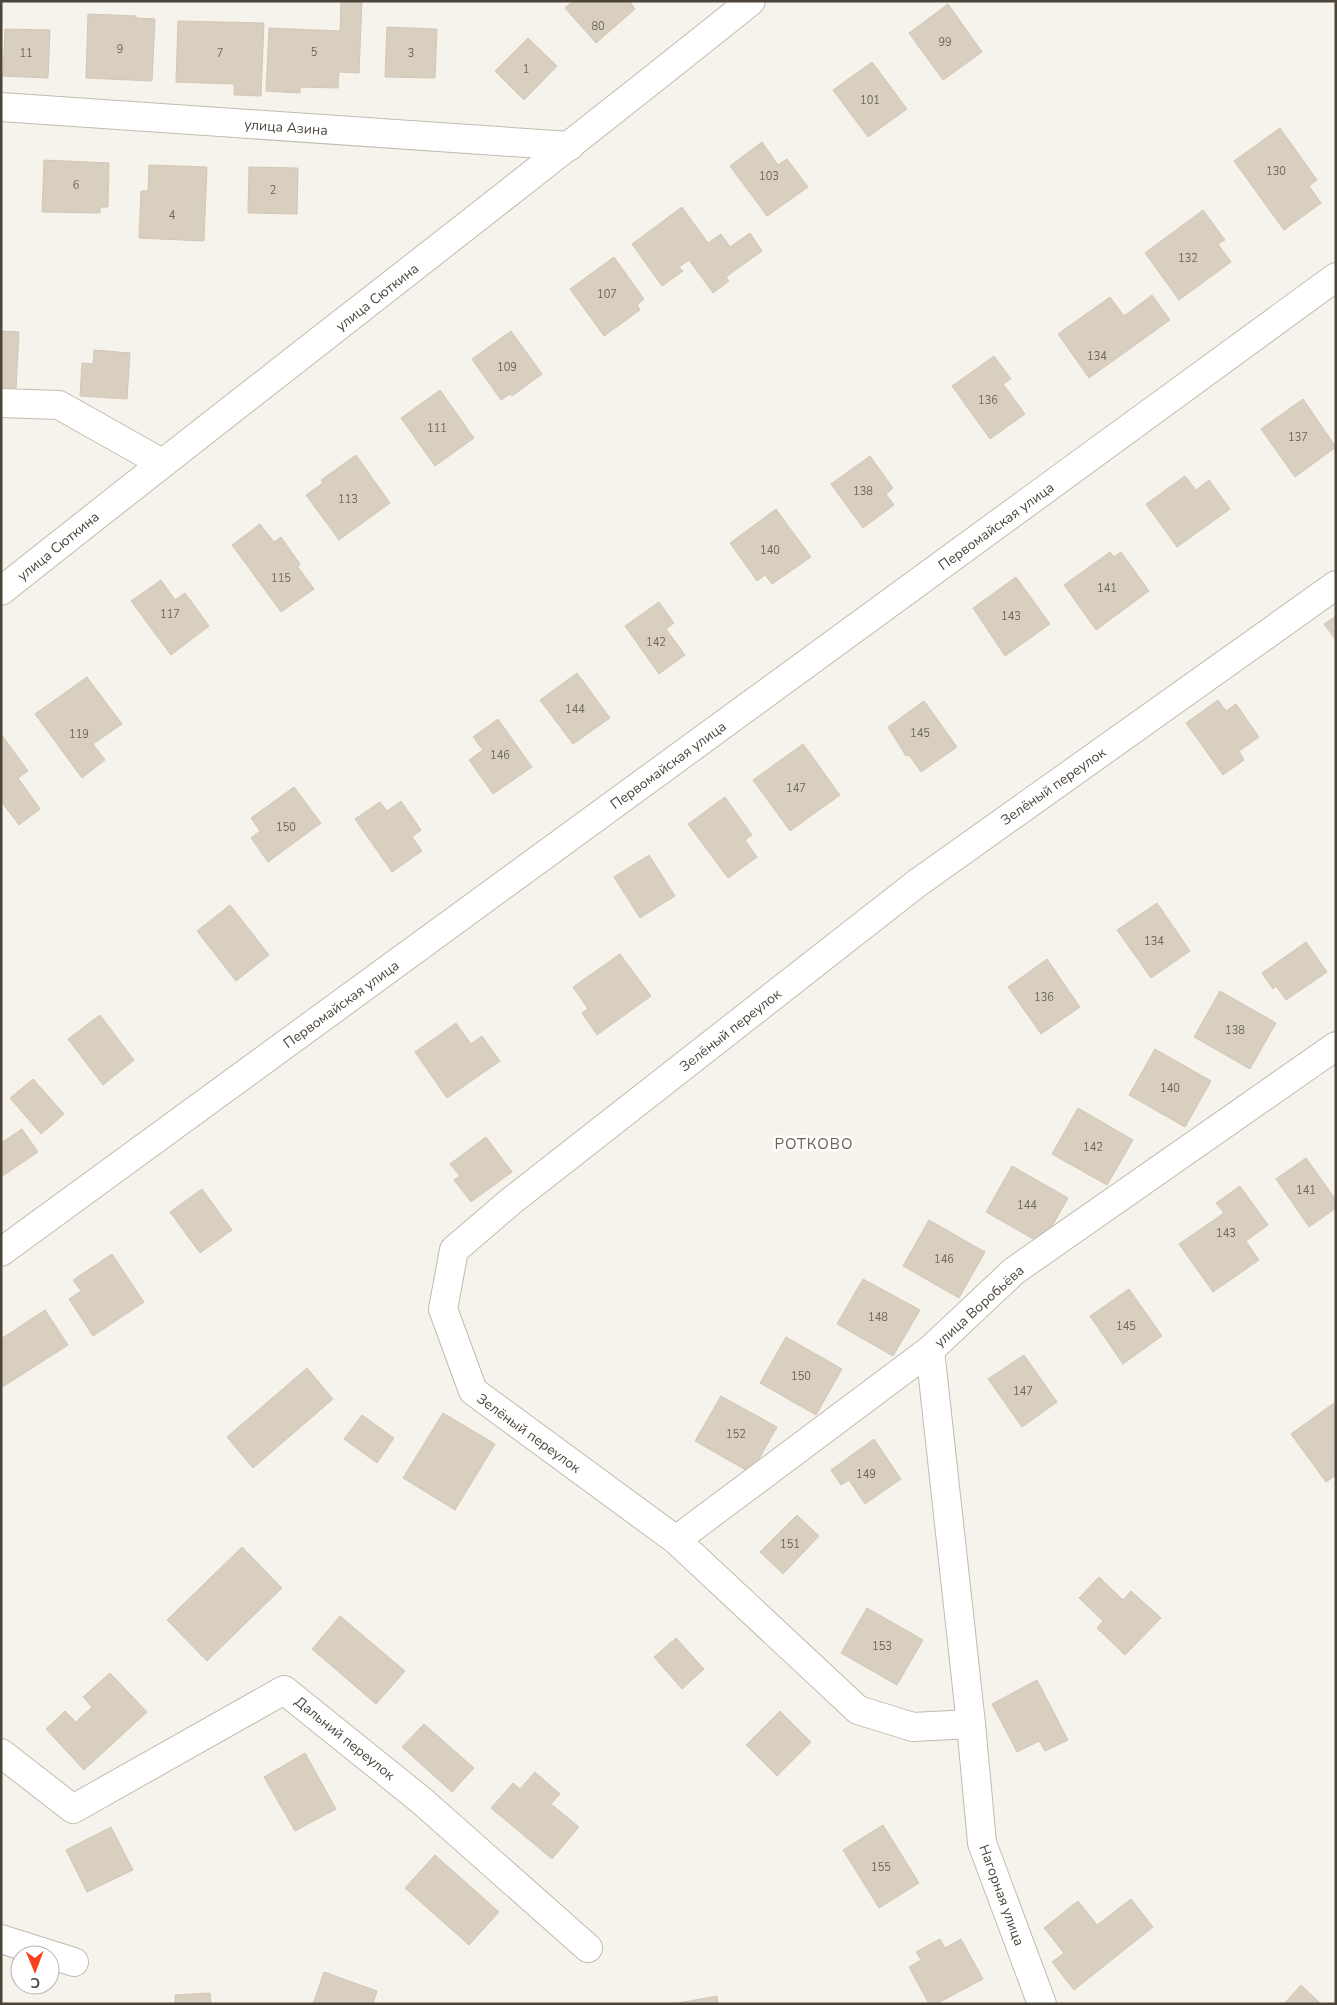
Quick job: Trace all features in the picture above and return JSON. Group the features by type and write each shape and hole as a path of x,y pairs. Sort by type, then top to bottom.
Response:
{"street":[{"name":"улица Сюткина","path":"1,591 162,463 570,146 751,1"},
{"name":"улица Азина","path":"1,108 570,146"},
{"name":"Первомайская улица","path":"1,1252 1336,277"},
{"path":"1,403 59,404 162,463"},
{"name":"Зелёный переулок","path":"971,1724 913,1727 858,1710 676,1540 473,1391 443,1309 454,1250 510,1202 916,884 1336,585"},
{"name":"улица Воробьёва","path":"971,1724 930,1350 1014,1270 1336,1046"},
{"path":"676,1540 930,1350"},
{"name":"Дальний переулок","path":"1,1753 73,1809 284,1690 422,1801 588,1948"},
{"name":"Нагорная улица","path":"971,1724 982,1843 1042,2004"},
{"path":"1,1938 74,1962"}],"building":[{"path":"341,1 362,1 359,73 339,72 338,88 300,87 300,93 266,91 269,28 340,31"},
{"path":"573,1 629,1 635,9 596,43 565,8"},
{"path":"948,4 982,52 943,80 909,33"},
{"path":"88,14 136,16 136,18 155,19 152,81 86,78"},
{"path":"178,21 264,23 261,96 234,95 234,84 176,82"},
{"path":"387,27 437,29 435,78 385,77"},
{"path":"5,29 50,30 48,78 3,76"},
{"path":"528,38 557,66 524,100 495,71"},
{"path":"872,62 907,109 868,137 833,90"},
{"path":"1280,128 1317,180 1309,186 1321,203 1284,230 1234,161"},
{"path":"762,142 778,165 787,159 808,187 767,216 730,166"},
{"path":"44,160 109,163 108,207 100,207 100,213 42,212"},
{"path":"149,165 207,167 204,241 139,238 141,191 148,191"},
{"path":"249,167 298,168 297,214 248,213"},
{"path":"682,207 708,243 721,234 730,247 750,233 762,251 726,277 729,281 713,293 689,260 679,267 683,271 662,286 632,244"},
{"path":"1203,210 1225,240 1218,244 1231,262 1179,300 1145,253"},
{"path":"614,257 644,299 637,305 640,310 604,336 570,289"},
{"path":"1152,295 1170,320 1089,378 1058,334 1110,297 1124,316"},
{"path":"1,331 19,332 16,388 1,387"},
{"path":"511,331 542,374 512,396 510,394 501,400 472,359"},
{"path":"94,350 130,353 127,399 80,396 82,363 93,364"},
{"path":"994,356 1011,379 1003,384 1025,414 990,439 952,386"},
{"path":"440,390 474,438 435,466 401,418"},
{"path":"1303,399 1336,447 1295,477 1261,429"},
{"path":"356,455 390,503 339,540 306,495 323,483 321,480"},
{"path":"870,456 893,488 886,494 894,505 863,528 831,484"},
{"path":"1185,476 1196,490 1209,480 1230,509 1177,547 1146,504"},
{"path":"776,509 811,557 772,584 765,575 757,581 730,543"},
{"path":"260,524 274,542 281,537 300,564 298,567 314,589 281,612 232,545"},
{"path":"1110,552 1114,557 1121,552 1149,591 1096,630 1064,585"},
{"path":"1016,577 1050,624 1005,656 973,608"},
{"path":"161,580 175,600 185,593 209,626 171,655 131,601"},
{"path":"659,602 674,623 666,629 685,655 659,674 625,626"},
{"path":"1336,616 1336,640 1324,624"},
{"path":"577,673 610,718 573,744 540,700"},
{"path":"87,677 122,724 93,744 105,760 82,778 35,714"},
{"path":"1218,700 1226,711 1236,704 1259,737 1239,751 1244,760 1223,775 1186,723"},
{"path":"924,701 957,747 921,772 909,755 906,756 888,727"},
{"path":"498,719 532,767 493,794 469,760 483,750 473,737"},
{"path":"1,734 28,771 18,778 40,809 19,825 1,801"},
{"path":"803,744 840,795 790,831 753,780"},
{"path":"294,787 321,823 268,862 251,838 260,831 251,818"},
{"path":"725,797 752,835 745,840 757,857 728,878 688,824"},
{"path":"401,801 421,830 412,837 422,851 392,872 355,819 380,802 387,811"},
{"path":"649,855 675,896 640,918 614,877"},
{"path":"1157,903 1190,951 1151,978 1117,930"},
{"path":"230,905 269,955 236,981 197,931"},
{"path":"1306,942 1327,972 1286,1000 1276,986 1273,989 1262,973"},
{"path":"620,954 651,996 597,1035 582,1013 588,1009 573,987"},
{"path":"1047,959 1080,1007 1041,1034 1008,987"},
{"path":"1220,991 1276,1023 1250,1069 1194,1037"},
{"path":"100,1015 134,1060 103,1085 68,1039"},
{"path":"456,1023 471,1044 482,1036 500,1061 447,1098 415,1052"},
{"path":"1155,1049 1211,1081 1185,1127 1129,1095"},
{"path":"33,1079 64,1114 41,1134 10,1098"},
{"path":"1078,1108 1133,1140 1107,1185 1052,1154"},
{"path":"22,1129 38,1152 1,1177 1,1143"},
{"path":"486,1137 512,1172 471,1202 454,1180 460,1176 450,1164"},
{"path":"1306,1158 1336,1200 1336,1208 1309,1227 1276,1179"},
{"path":"1012,1166 1068,1198 1042,1244 986,1212"},
{"path":"1240,1186 1268,1225 1246,1241 1259,1260 1213,1292 1179,1244 1224,1213 1216,1203"},
{"path":"202,1189 232,1230 200,1253 170,1212"},
{"path":"929,1220 985,1252 959,1298 903,1266"},
{"path":"112,1254 144,1302 93,1336 69,1299 81,1291 73,1280"},
{"path":"863,1279 920,1310 893,1356 837,1324"},
{"path":"1129,1289 1162,1336 1123,1364 1090,1316"},
{"path":"45,1310 68,1345 1,1388 1,1339"},
{"path":"786,1337 842,1369 816,1415 760,1383"},
{"path":"1024,1355 1057,1402 1022,1427 988,1379"},
{"path":"307,1368 333,1399 253,1468 227,1437"},
{"path":"721,1396 777,1427 751,1473 695,1441"},
{"path":"1334,1403 1336,1475 1326,1482 1291,1434"},
{"path":"443,1413 495,1444 455,1510 403,1478"},
{"path":"362,1415 394,1438 377,1463 344,1439"},
{"path":"874,1439 901,1479 865,1504 849,1480 841,1485 831,1470"},
{"path":"797,1515 819,1536 783,1574 760,1552"},
{"path":"242,1547 282,1588 207,1661 167,1620"},
{"path":"1099,1577 1123,1600 1131,1591 1161,1618 1125,1655 1097,1628 1103,1621 1079,1598"},
{"path":"867,1608 923,1640 897,1685 841,1653"},
{"path":"340,1616 405,1671 376,1704 312,1649"},
{"path":"676,1638 704,1669 682,1689 654,1657"},
{"path":"110,1673 147,1712 84,1770 46,1729 65,1711 76,1722 92,1707 83,1697"},
{"path":"1037,1680 1068,1740 1045,1751 1039,1741 1017,1752 992,1704"},
{"path":"780,1711 811,1742 777,1776 746,1745"},
{"path":"424,1724 474,1768 452,1792 402,1747"},
{"path":"305,1753 336,1809 295,1831 264,1777"},
{"path":"535,1772 560,1794 551,1804 579,1827 552,1859 491,1808 513,1783 520,1789"},
{"path":"883,1825 919,1883 879,1908 843,1850"},
{"path":"111,1827 133,1870 87,1892 66,1850"},
{"path":"435,1855 499,1912 469,1945 405,1888"},
{"path":"1131,1899 1153,1927 1074,1990 1052,1962 1064,1953 1044,1928 1078,1901 1097,1925"},
{"path":"940,1939 945,1948 961,1939 983,1979 936,2004 929,2004 909,1967 921,1960 916,1952"},
{"path":"324,1972 377,1991 373,2004 313,2004"},
{"path":"1301,1985 1321,2004 1284,2004"},
{"path":"210,1993 211,2004 175,2004 175,1995"},
{"path":"717,1996 718,2004 673,2004"}],"district":[{"name":"РОТКОВО","path":"814,1144"}]}
